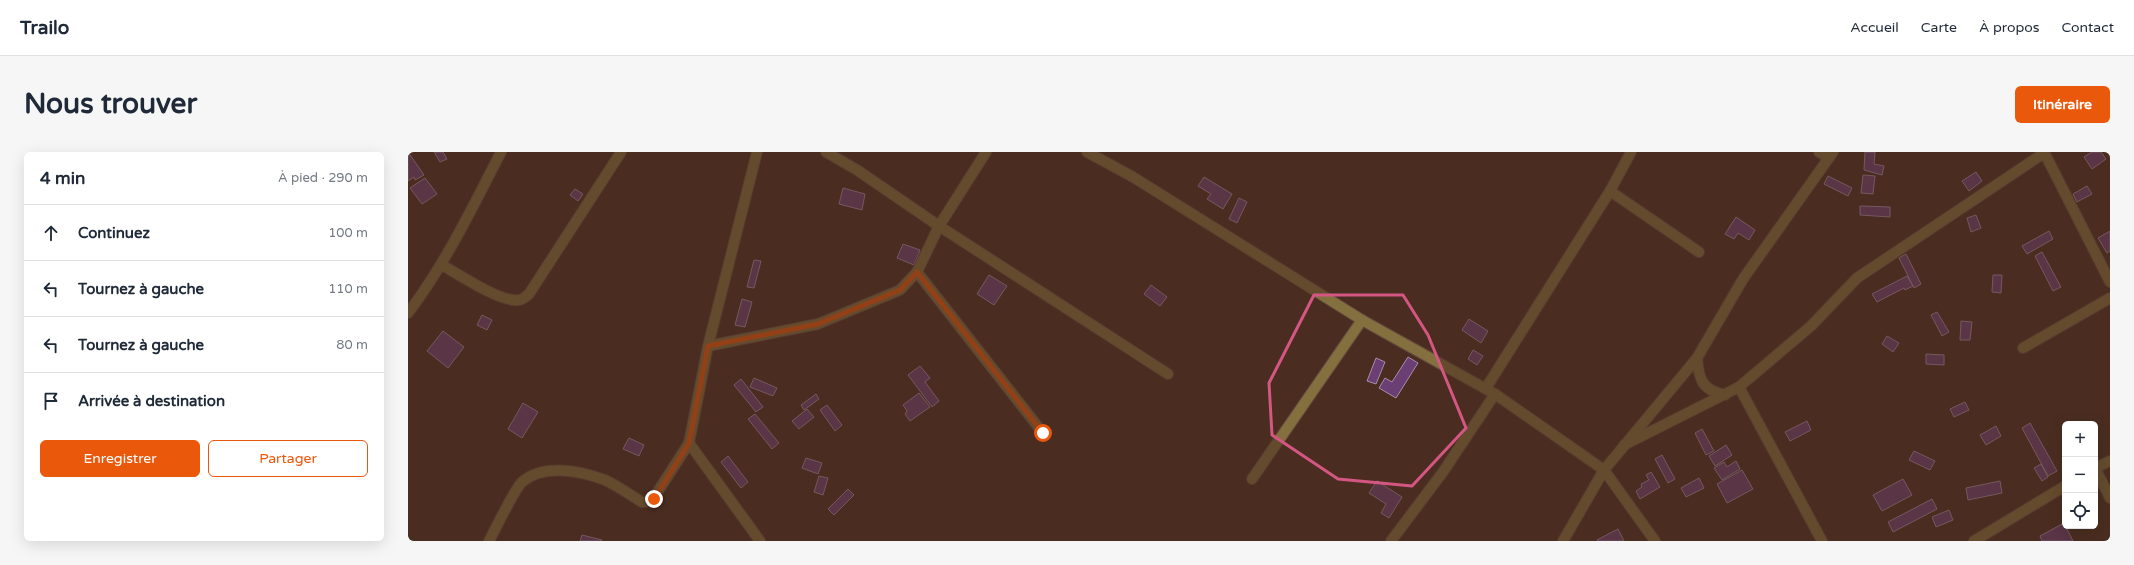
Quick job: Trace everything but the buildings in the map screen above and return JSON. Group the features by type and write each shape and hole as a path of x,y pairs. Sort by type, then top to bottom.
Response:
{"street":[{"path":"408,313 442,265 464,226 501,152"},
{"path":"442,265 488,291 513,301 521,300 528,294 622,152"},
{"path":"488,541 522,482 540,472 555,470 605,480 642,502 648,502 654,499 689,443 708,346 757,152"},
{"path":"826,152 857,170 939,226 1168,374"},
{"path":"708,346 818,324 900,290 917,272 939,226 986,152"},
{"path":"1087,152 1133,177 1362,320 1495,394 1604,470 1655,541"},
{"path":"1486,388 1610,191 1631,152"},
{"path":"1563,541 1604,470 1697,358 1743,279 1831,155 1819,152"},
{"path":"1624,445 1725,395 1739,386 1810,326 1857,278 2044,152 2110,282"},
{"path":"1610,191 1699,252"},
{"path":"917,272 1043,433"},
{"path":"2023,348 2110,298"},
{"path":"1252,479 1362,320"},
{"path":"1697,358 1699,378 1714,392 1725,395"},
{"path":"1739,386 1822,541"},
{"path":"1391,541 1443,472 1495,394"},
{"path":"689,443 760,541"},
{"path":"2110,461 2095,468 2110,498"},
{"path":"1974,541 2062,488"}],"highlighted area":[{"path":"1314,295 1403,295 1428,335 1466,428 1412,486 1338,479 1272,435 1269,383"}],"route":[{"path":"654,499 689,443 708,346 818,324 900,290 917,272 1043,433"}]}
